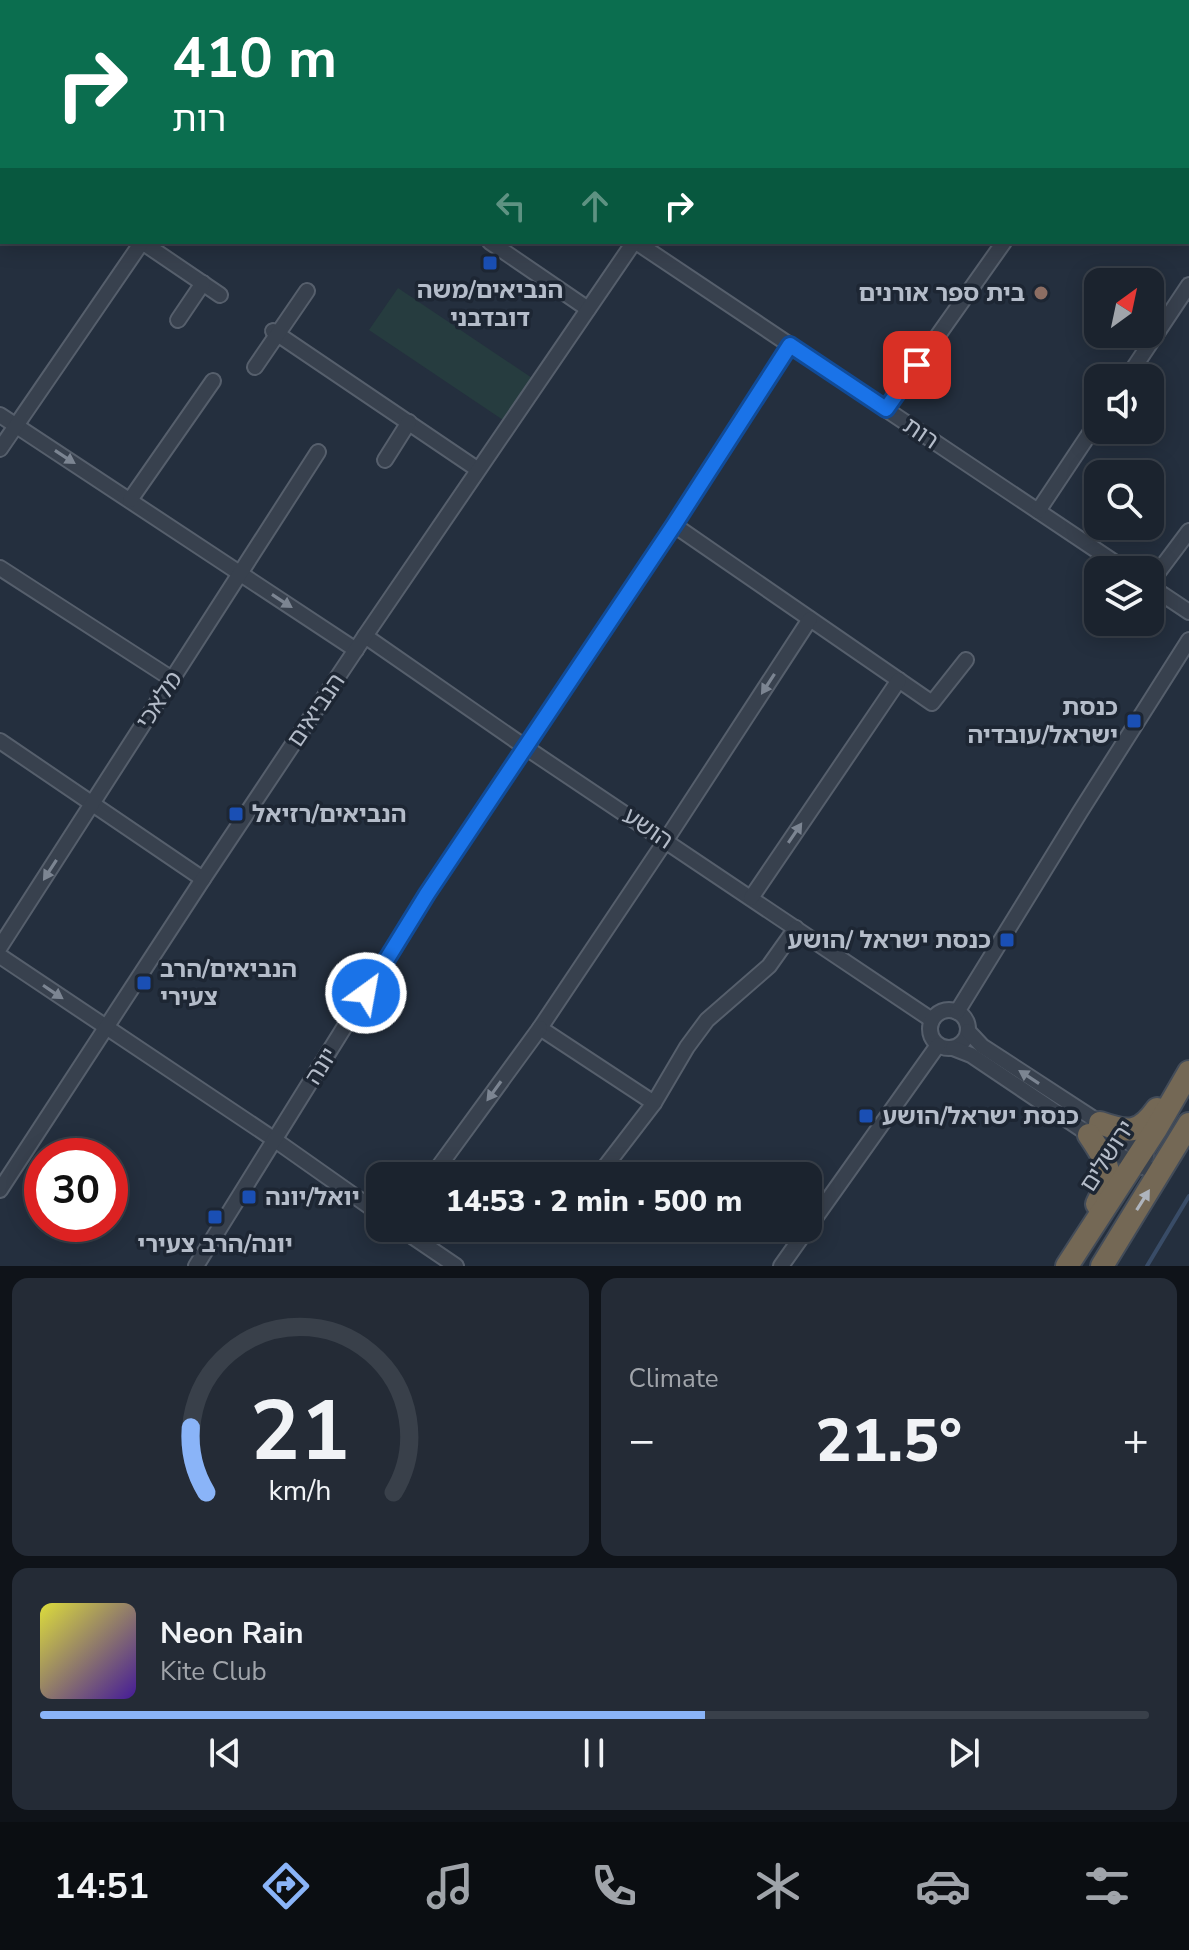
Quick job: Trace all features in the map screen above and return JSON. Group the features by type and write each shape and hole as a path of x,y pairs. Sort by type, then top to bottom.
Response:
{"highway":[{"path":"1070,1260 1104,1188 1108,1172 1098,1148 1095,1129 1129,1131 1142,1126 1189,1066"},
{"name":"ירושלים","path":"1070,1260 1189,1072"},
{"path":"1102,1266 1189,1124"}],"street":[{"path":"0,449 141,244"},
{"path":"145,244 220,295"},
{"path":"493,244 588,309"},
{"name":"הנביאים","path":"2,1184 477,469 634,244"},
{"name":"רות","path":"638,244 1105,556"},
{"path":"886,409 1003,244"},
{"path":"178,320 203,283"},
{"path":"1136,364 1189,285"},
{"path":"255,367 275,332 307,291"},
{"path":"275,332 477,469"},
{"name":"יונה","path":"196,1266 427,894 674,525 790,345"},
{"path":"130,500 213,381"},
{"path":"0,415 356,650"},
{"path":"385,460 409,422"},
{"path":"1038,511 1084,442"},
{"name":"מלאכי","path":"0,947 318,452"},
{"path":"674,525 932,703 966,660"},
{"path":"1164,565 1189,531"},
{"path":"0,568 172,679"},
{"path":"1164,594 1189,612"},
{"path":"442,1162 540,1028 810,619"},
{"name":"הושע","path":"365,636 932,1020"},
{"path":"957,1012 1189,640"},
{"path":"751,898 899,680"},
{"path":"0,741 203,879"},
{"path":"609,1162 654,1103 707,1020 769,966 796,928"},
{"path":"0,956 366,1204"},
{"path":"1095,1129 971,1055 934,1041 930,1031 932,1020 946,1011 957,1012 982,1046 1095,1129 1160,1172"},
{"path":"540,1028 654,1103"},
{"path":"781,1266 946,1046 963,1042 968,1031"},
{"path":"421,1242 456,1266"}],"green space":[{"path":"398,288 538,382 509,424 369,330"}],"waterway":[{"path":"1147,1266 1189,1196"}],"place":[{"name":"הנביאים/משה דובדבני","path":"490,263"},
{"name":"בית ספר אורנים","path":"1041,293"},
{"name":"כנסת ישראל/עובדיה","path":"1134,721"},
{"name":"הנביאים/רזיאל","path":"236,814"},
{"name":"כנסת ישראל /הושע","path":"1007,940"},
{"name":"הנביאים/הרב צעירי","path":"144,983"},
{"name":"כנסת ישראל/הושע","path":"866,1116"},
{"name":"יואל/יונה","path":"249,1197"},
{"name":"יונה/הרב צעירי","path":"215,1217"}],"route":[{"path":"366,993 427,894 674,525 790,345 886,409 917,365"}]}
